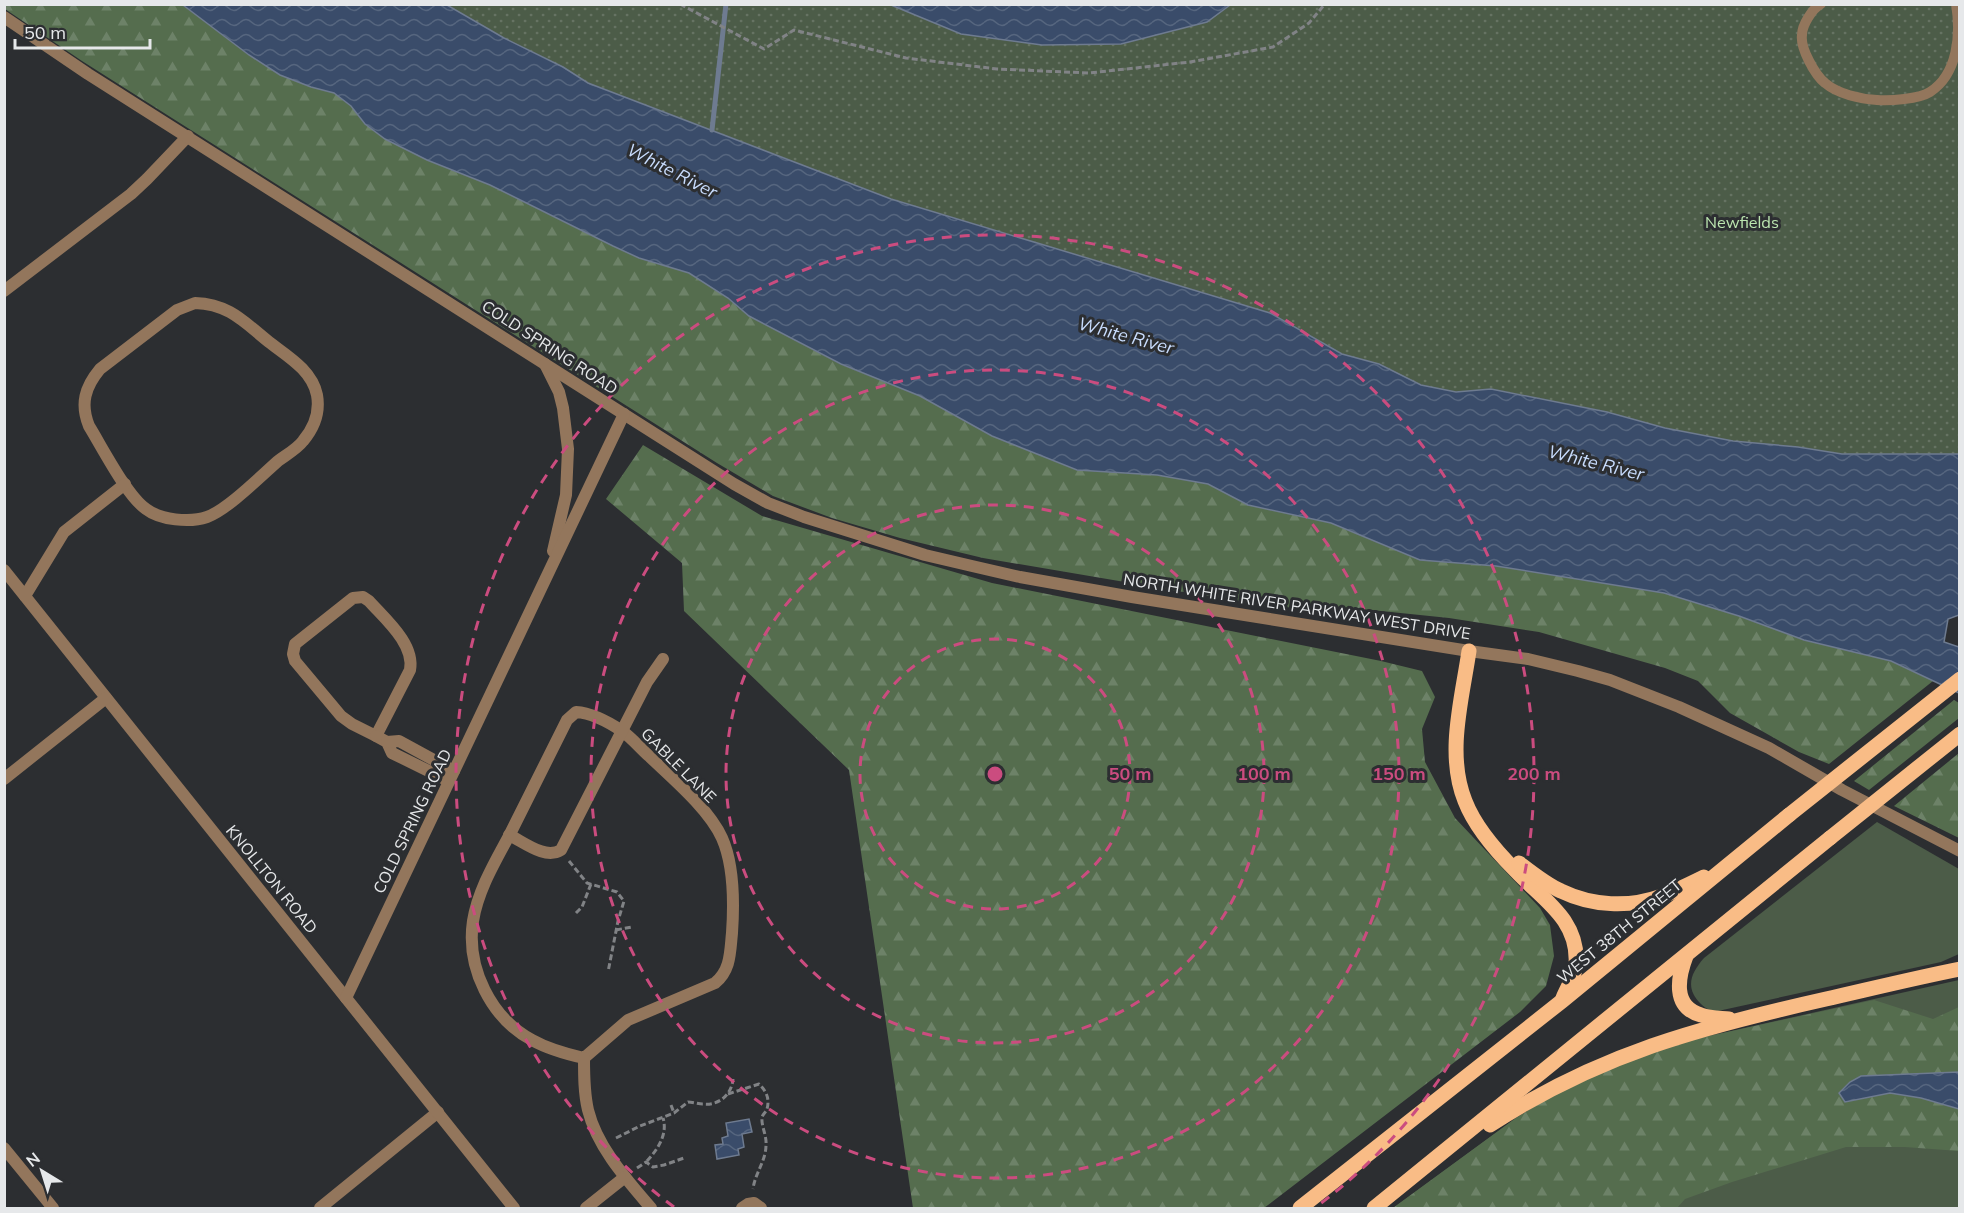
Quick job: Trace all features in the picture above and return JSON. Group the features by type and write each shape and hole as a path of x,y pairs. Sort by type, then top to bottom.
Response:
{"main road":[{"path":"1469,651 1456,739 1458,778 1471,815 1484,834 1517,872 1550,901 1572,936 1576,965 1562,1001"},
{"name":"WEST 38TH STREET","path":"1300,1209 1562,1001 1959,679"},
{"path":"1374,1209 1959,734"},
{"path":"1484,834 1521,864 1560,891 1589,901 1623,904 1660,897 1726,867"},
{"path":"1688,954 1680,972 1678,984 1679,995 1686,1005 1701,1016 1735,1019"},
{"path":"1429,1166 1526,1102 1585,1071 1650,1045 1735,1019 1958,969"}],"street":[{"name":"COLD SPRING ROAD","path":"4,17 88,74 624,414 346,998"},
{"path":"4,291 131,194 188,136"},
{"path":"195,303 208,303 227,309 302,367 313,384 317,398 317,415 303,441 222,510 204,518 187,520 161,516 137,502 125,484 89,426 83,402 86,390 100,369 177,310 195,303"},
{"path":"543,362 559,392 565,417 568,449 566,495 547,576"},
{"name":"NORTH WHITE RIVER PARKWAY WEST DRIVE","path":"624,414 741,488 768,502 804,517 925,555 1020,577 1528,659 1610,680 1680,707 1769,748 1842,790 1959,851"},
{"path":"25,596 64,532 125,484"},
{"name":"KNOLLTON ROAD","path":"4,570 514,1209"},
{"path":"381,739 410,670 411,662 406,645 369,601 363,597 353,597 295,644 293,654 295,661 334,710 352,724 381,739 392,753 452,776"},
{"name":"GABLE LANE","path":"561,850 646,682 663,659"},
{"path":"4,779 106,698"},
{"name":"GABLE LANE","path":"576,712 584,713 622,731 688,793 715,826 721,837 733,896 729,964 725,974 715,983 628,1020 584,1058 545,1047 518,1030 497,1009 485,991 478,975 472,948 473,919 482,888 509,835 571,716 576,712"},
{"path":"509,835 547,854 561,850"},
{"path":"584,1058 584,1088 590,1119 603,1145 651,1209"},
{"path":"320,1209 438,1112"},
{"path":"4,1148 53,1209"},
{"path":"586,1209 625,1177"}],"lane":[{"path":"1821,4 1816,7 1807,21 1802,35 1811,66 1826,83 1848,94 1864,99 1894,101 1930,92 1949,73 1956,52 1956,4"}],"path":[{"path":"680,4 764,50 794,30 906,58 997,69 1089,73 1190,62 1273,47 1309,23 1325,4"},
{"path":"561,850 587,882 617,892 624,901 608,972"},
{"path":"576,914 582,907 591,884"},
{"path":"616,930 632,927"},
{"path":"603,1145 640,1126 674,1113 688,1102 704,1105 724,1098 732,1088 733,1079"},
{"path":"728,1094 759,1084 766,1090 767,1108 762,1117 767,1143 766,1151 754,1182 751,1207"},
{"path":"671,1105 674,1113"},
{"path":"625,1177 646,1162 658,1149 665,1125 663,1118"},
{"path":"646,1162 653,1167 684,1158"}],"green space":[{"path":"4,5 183,5 249,55 280,75 334,93 351,106 365,124 385,139 427,160 490,185 613,246 689,273 728,298 749,316 840,364 920,396 992,436 1157,475 1208,484 1248,505 1331,523 1420,560 1496,566 1664,593 1739,616 1804,640 1891,661 1933,681 1829,764 1799,752 1730,713 1698,681 1665,668 1539,632 1449,618 1323,605 1278,608 983,558 900,538 832,518 773,496 717,463 82,61 5,9"},
{"name":"Newfields","path":"447,5 1959,5 1959,454 1842,454 1733,441 1492,389 1456,392 1421,385 1379,364 1342,354 1270,313 891,199 588,83 563,67 504,38"},
{"path":"643,445 762,516 992,583 1422,671 1435,697 1422,729 1425,762 1455,818 1540,908 1550,925 1554,956 1546,986 1520,1012 1264,1208 913,1208 849,770 684,611 682,563 606,499"},
{"path":"1954,700 1959,703 1959,718 1869,790 1854,781"},
{"path":"1959,753 1959,838 1894,806"},
{"path":"1877,822 1959,869 1959,954 1941,962 1718,1011 1713,1011 1701,1004 1693,992 1691,981 1695,970 1704,958"},
{"path":"1959,980 1959,1208 1393,1208 1516,1118 1673,1044"},
{"path":"1874,1000 1933,1019 1959,1007 1959,1072 1861,1076 1846,1102 1890,1093 1921,1098 1959,1109 1959,1151 1905,1147 1846,1147 1732,1182 1685,1199 1677,1208 1393,1208 1516,1118 1546,1099 1606,1069 1673,1044"}],"water":[{"name":"White River","path":"183,5 447,5 504,38 563,67 588,83 891,199 1270,313 1342,354 1379,364 1421,385 1456,392 1491,389 1607,412 1665,428 1733,441 1842,454 1959,454 1959,615 1948,619 1944,642 1959,647 1959,693 1891,661 1804,640 1739,616 1664,593 1496,566 1420,560 1331,523 1248,505 1208,484 1157,475 1077,470 992,436 920,396 841,364 749,316 728,298 689,273 639,258 490,185 427,160 385,139 365,124 351,106 334,93 280,75 249,55"},
{"path":"891,5 1230,5 1207,22 1121,44 1042,45 961,34"},
{"path":"1959,1072 1959,1109 1921,1098 1890,1093 1845,1102 1839,1093 1850,1082 1861,1076"},
{"path":"749,1119 752,1132 742,1134 744,1147 738,1149 739,1155 717,1159 715,1145 723,1144 722,1138 728,1136 726,1123"}],"waterway":[{"path":"712,130 726,4"}]}
